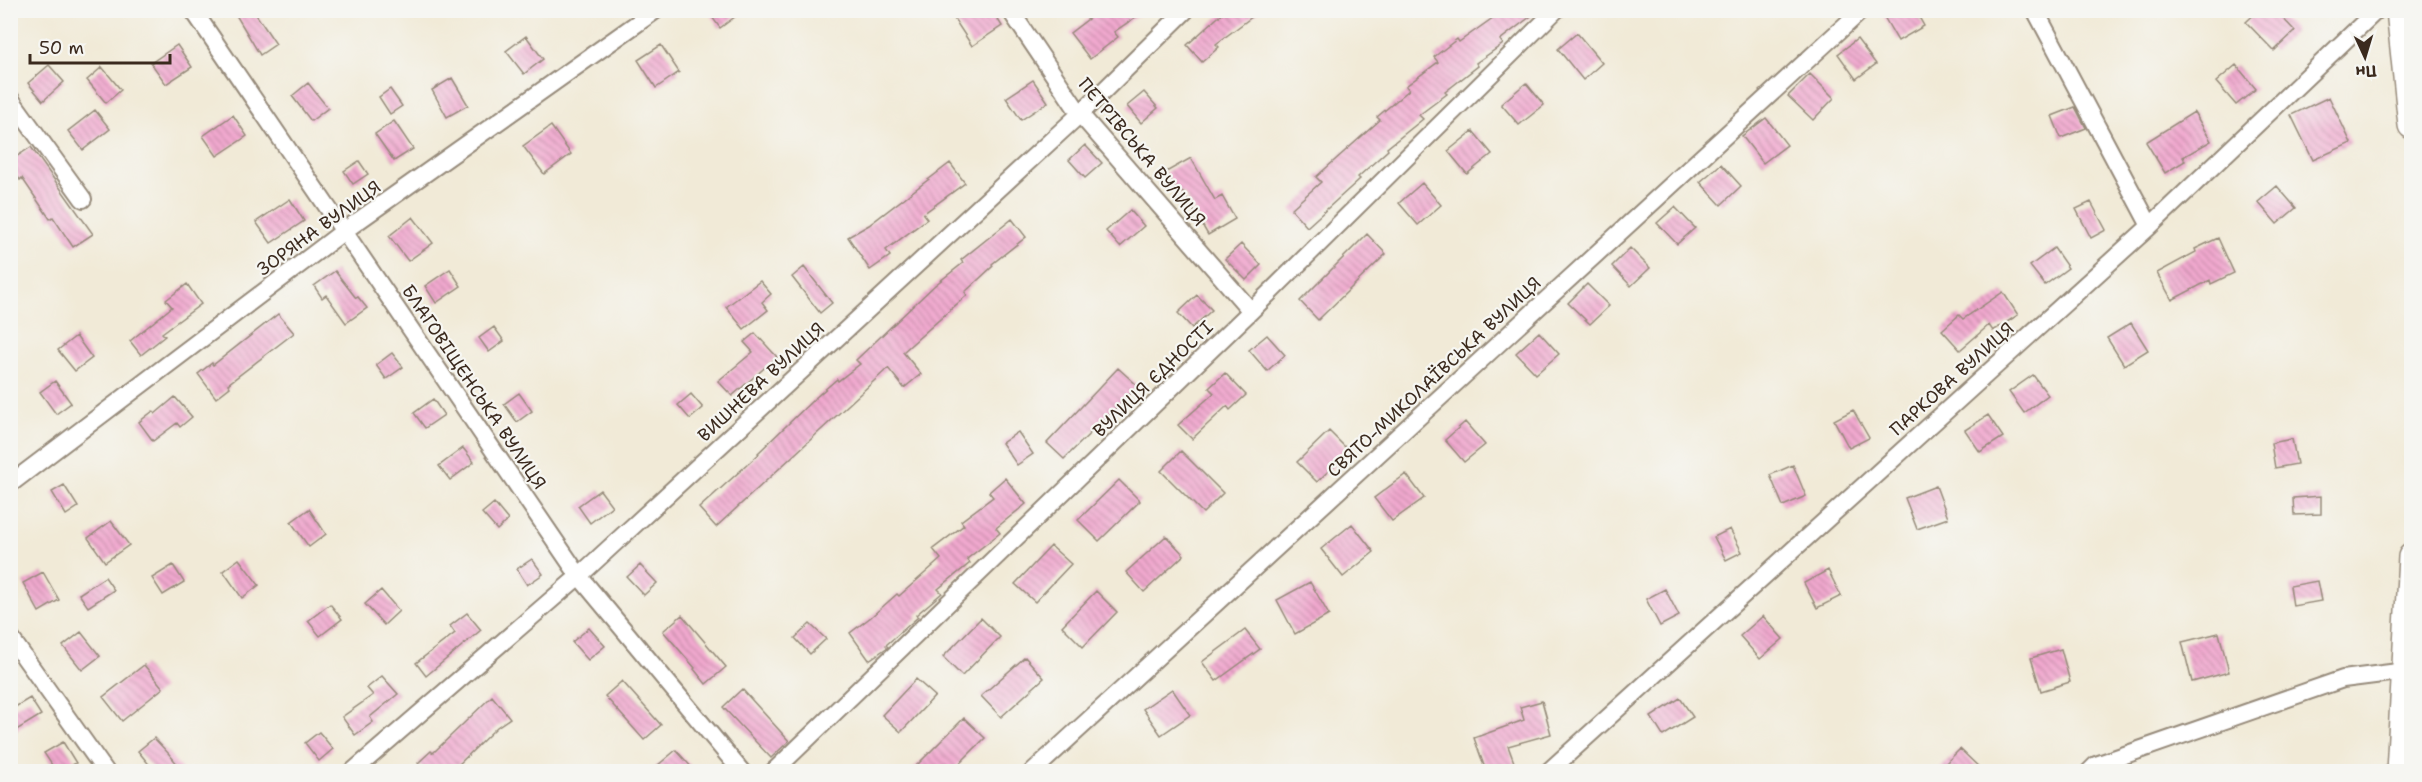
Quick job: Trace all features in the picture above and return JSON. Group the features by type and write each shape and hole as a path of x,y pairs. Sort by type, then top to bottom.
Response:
{"highway":[{"path":"2400,10 2412,125"},
{"path":"2400,771 2412,557"}],"street":[{"name":"БЛАГОВІЩЕНСЬКА ВУЛИЦЯ","path":"193,10 579,576 742,771"},
{"name":"ЗОРЯНА ВУЛИЦЯ","path":"10,484 344,231 656,10"},
{"name":"ПЕТРІВСЬКА ВУЛИЦЯ","path":"1010,10 1080,114 1251,311"},
{"name":"ВИШНЕВА ВУЛИЦЯ","path":"352,771 579,576 1080,114 1186,10"},
{"name":"ВУЛИЦЯ ЄДНОСТІ","path":"773,771 1251,311 1556,10"},
{"name":"СВЯТО-МИКОЛАЇВСЬКА ВУЛИЦЯ","path":"1032,771 1862,10"},
{"path":"2035,10 2150,226"},
{"name":"ПАРКОВА ВУЛИЦЯ","path":"1548,771 2150,226 2377,10"},
{"path":"10,98 83,199"},
{"path":"10,637 106,771"},
{"path":"2089,771 2096,765 2343,679 2406,671"}],"building":[{"path":"233,10 253,10 276,44 260,55"},
{"path":"707,10 744,10 720,28"},
{"path":"964,10 992,10 1002,26 972,46 953,17"},
{"path":"1100,10 1146,10 1114,32 1118,37 1090,59 1070,33"},
{"path":"1226,10 1261,10 1216,44 1219,47 1202,62 1187,45"},
{"path":"1504,10 1539,10 1500,40 1503,44 1476,63 1478,66 1419,115 1423,119 1387,148 1388,150 1358,177 1360,179 1307,227 1291,209 1321,182 1316,177 1380,120 1377,117 1409,90 1406,86 1438,62 1434,57 1457,39 1459,42"},
{"path":"1891,10 1915,10 1924,26 1898,41 1883,15"},
{"path":"2259,10 2275,10 2295,31 2274,51 2246,22"},
{"path":"1577,33 1602,63 1583,80 1558,49"},
{"path":"526,36 543,59 524,74 506,51"},
{"path":"1857,39 1876,64 1856,79 1838,54"},
{"path":"177,45 192,67 166,84 151,63"},
{"path":"661,45 679,72 656,88 638,60"},
{"path":"49,65 64,82 43,101 28,83"},
{"path":"2236,65 2256,89 2236,105 2216,82"},
{"path":"102,67 121,90 106,103 87,80"},
{"path":"1810,74 1834,98 1813,120 1788,96"},
{"path":"452,78 468,105 447,117 432,90"},
{"path":"1033,80 1048,102 1021,120 1006,98"},
{"path":"308,83 328,108 311,121 292,96"},
{"path":"1526,83 1544,105 1519,125 1501,104"},
{"path":"390,89 402,106 390,114 379,97"},
{"path":"1144,92 1158,108 1141,123 1127,106"},
{"path":"2329,97 2351,143 2313,160 2291,115"},
{"path":"2075,107 2086,128 2061,138 2052,116"},
{"path":"95,110 110,129 83,150 68,131"},
{"path":"2194,112 2211,141 2183,157 2185,161 2165,173 2146,142"},
{"path":"233,115 247,136 217,156 203,136"},
{"path":"1766,118 1787,145 1763,163 1742,136"},
{"path":"394,121 413,149 394,161 375,134"},
{"path":"551,126 571,154 544,174 523,146"},
{"path":"1473,131 1492,154 1467,174 1448,151"},
{"path":"1085,145 1102,163 1085,178 1069,160"},
{"path":"31,147 93,234 73,247 53,217 50,219 22,178 20,180 10,166 10,161"},
{"path":"1191,158 1215,200 1222,196 1235,219 1208,235 1183,192 1178,194 1166,172"},
{"path":"359,161 368,174 353,184 344,171"},
{"path":"950,163 965,183 923,214 927,219 886,250 890,256 870,270 848,237 869,225"},
{"path":"1721,164 1741,186 1721,205 1700,182"},
{"path":"1422,183 1441,205 1418,225 1399,203"},
{"path":"2277,186 2296,208 2277,224 2258,202"},
{"path":"290,199 304,221 271,243 256,222"},
{"path":"2091,202 2106,230 2091,238 2076,209"},
{"path":"1675,207 1695,228 1677,244 1657,223"},
{"path":"1130,210 1144,226 1120,247 1106,231"},
{"path":"413,217 433,243 408,261 389,236"},
{"path":"1012,219 1026,237 992,264 993,266 965,292 967,295 903,352 921,374 904,388 888,368 716,527 699,508 759,454 814,399 837,379 838,381 860,364 856,360 935,285 963,263 961,260"},
{"path":"1367,234 1386,254 1318,320 1300,301"},
{"path":"2218,238 2234,273 2211,284 2210,280 2172,300 2157,273 2196,252 2195,249"},
{"path":"1241,244 1261,265 1246,280 1225,259"},
{"path":"1630,248 1650,268 1631,286 1612,266"},
{"path":"2054,248 2068,268 2045,285 2030,266"},
{"path":"804,267 832,303 820,313 792,277"},
{"path":"450,269 461,286 436,303 425,286"},
{"path":"335,271 367,308 346,323 326,295 322,298 314,286"},
{"path":"760,281 771,294 762,302 768,310 744,329 726,307"},
{"path":"187,284 201,304 162,333 165,336 141,355 130,341 172,307 166,300"},
{"path":"1587,284 1609,306 1590,324 1568,303"},
{"path":"2003,292 2018,315 1993,331 1989,325 1960,350 1942,330 1959,315 1963,319"},
{"path":"1197,295 1212,310 1192,328 1178,313"},
{"path":"278,314 294,333 228,384 230,387 216,398 198,374"},
{"path":"2131,323 2148,350 2124,365 2107,338"},
{"path":"494,327 504,341 489,352 479,338"},
{"path":"1539,332 1559,354 1536,374 1516,353"},
{"path":"755,333 777,357 732,396 718,381 753,352 744,342"},
{"path":"1267,335 1285,355 1267,371 1249,350"},
{"path":"76,336 92,358 75,371 58,350"},
{"path":"392,353 403,367 386,379 376,365"},
{"path":"1118,368 1138,386 1064,459 1047,443"},
{"path":"1225,373 1246,395 1230,410 1227,406 1192,439 1178,425 1214,393 1209,388"},
{"path":"2033,375 2048,395 2024,413 2009,392"},
{"path":"55,381 71,403 56,414 40,392"},
{"path":"519,393 532,411 517,422 504,404"},
{"path":"691,394 703,408 690,419 678,405"},
{"path":"175,397 192,417 180,427 177,423 153,441 139,422 153,411 155,414"},
{"path":"433,399 444,415 425,428 414,413"},
{"path":"1853,410 1869,438 1849,448 1834,420"},
{"path":"1988,415 2003,437 1980,452 1965,430"},
{"path":"1465,422 1485,445 1464,462 1445,440"},
{"path":"1329,431 1349,451 1317,482 1297,462"},
{"path":"1018,432 1033,454 1017,465 1002,443"},
{"path":"2292,439 2297,464 2275,468 2271,443"},
{"path":"463,448 474,462 450,480 439,466"},
{"path":"1181,451 1223,493 1203,513 1161,471"},
{"path":"1793,465 1806,496 1783,506 1770,475"},
{"path":"1406,474 1424,498 1392,521 1374,498"},
{"path":"1005,478 1026,504 996,528 1000,533 967,559 970,563 938,589 942,593 886,645 888,647 869,660 850,633 897,594 899,596 941,559 933,549 964,525 961,521 993,497 989,492"},
{"path":"1119,480 1140,501 1099,541 1078,520"},
{"path":"64,485 78,507 66,515 52,492"},
{"path":"1936,486 1948,518 1917,529 1905,498"},
{"path":"600,490 612,506 590,523 578,506"},
{"path":"2321,496 2321,514 2294,515 2293,498"},
{"path":"494,503 508,520 497,530 482,513"},
{"path":"309,509 326,534 309,547 291,522"},
{"path":"111,521 129,545 105,562 88,538"},
{"path":"1352,524 1374,552 1343,577 1321,549"},
{"path":"1730,529 1742,552 1726,560 1714,537"},
{"path":"1166,536 1184,555 1144,592 1126,572"},
{"path":"1051,546 1071,564 1035,602 1015,584"},
{"path":"239,559 259,585 242,598 223,571"},
{"path":"532,559 543,574 527,585 517,569"},
{"path":"173,565 184,582 163,595 152,578"},
{"path":"640,565 657,583 644,595 627,577"},
{"path":"1828,570 1841,596 1817,608 1804,583"},
{"path":"43,572 59,600 39,612 23,583"},
{"path":"105,577 114,590 88,607 79,594"},
{"path":"2317,581 2321,601 2293,606 2290,586"},
{"path":"1310,582 1329,615 1295,634 1277,600"},
{"path":"1665,589 1679,616 1660,626 1646,599"},
{"path":"381,590 399,611 384,625 365,604"},
{"path":"1096,591 1117,612 1083,647 1062,626"},
{"path":"330,604 342,619 320,636 308,621"},
{"path":"467,613 481,630 426,676 416,663 455,633 450,626"},
{"path":"682,615 726,667 706,684 663,631"},
{"path":"1763,616 1783,639 1760,659 1740,636"},
{"path":"981,618 1000,637 962,676 943,657"},
{"path":"810,624 826,639 810,654 795,638"},
{"path":"589,628 605,646 588,660 572,642"},
{"path":"1245,630 1260,649 1216,681 1202,662"},
{"path":"81,632 100,656 82,670 63,646"},
{"path":"2219,633 2229,672 2192,682 2182,642"},
{"path":"2061,649 2070,682 2041,691 2031,658"},
{"path":"1025,657 1044,678 1001,717 981,696"},
{"path":"144,665 163,688 122,721 103,697"},
{"path":"382,676 398,694 370,717 373,722 355,735 342,717 373,695 367,688"},
{"path":"916,679 935,696 901,732 882,715"},
{"path":"622,681 661,725 644,740 605,696"},
{"path":"742,689 789,741 771,758 723,707"},
{"path":"1172,689 1190,715 1161,735 1143,709"},
{"path":"492,696 510,718 497,727 452,771 426,771 418,763 431,751 433,753"},
{"path":"30,698 41,715 10,734 10,710"},
{"path":"1680,698 1693,717 1663,736 1651,717"},
{"path":"1542,701 1551,734 1508,746 1515,765 1496,771 1486,771 1474,738 1524,720 1520,707"},
{"path":"964,718 985,738 952,771 911,771"},
{"path":"319,732 333,749 319,761 305,743"},
{"path":"154,738 183,771 148,771 152,768 138,751"},
{"path":"63,742 76,763 62,771 56,771 44,753"},
{"path":"1960,749 1983,771 1938,771"},
{"path":"676,750 695,771 651,771"}]}
